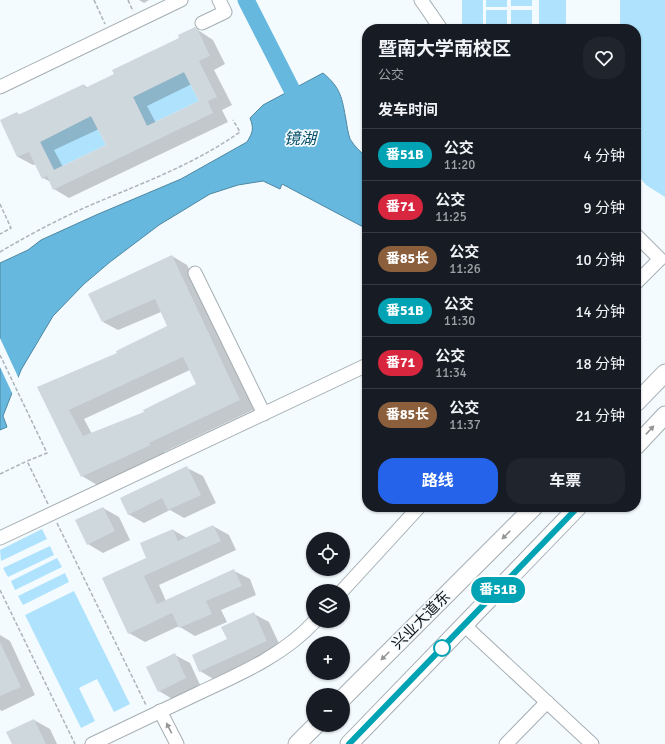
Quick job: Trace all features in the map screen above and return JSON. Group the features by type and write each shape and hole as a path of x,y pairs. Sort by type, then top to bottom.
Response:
{"main road":[{"path":"641,398 665,373"},
{"path":"641,441 665,415"},
{"name":"兴业大道东","path":"350,691 529,512"},
{"path":"349,744 573,512"},
{"path":"297,744 309,732"}],"street":[{"path":"0,86 181,0"},
{"path":"202,23 225,12 219,0"},
{"path":"421,0 438,24"},
{"path":"641,239 662,257 641,278"},
{"path":"195,272 264,414"},
{"path":"0,538 362,367"},
{"path":"348,584 413,512"},
{"path":"464,624 592,744"},
{"path":"92,744 251,668 278,652 303,634 309,628"},
{"path":"506,744 547,702"},
{"path":"156,714 177,744"}],"path":[{"path":"94,0 106,26"},
{"path":"128,0 134,13"},
{"path":"0,252 83,208 149,181 194,160 240,132 233,120"},
{"path":"0,204 11,228 0,234"},
{"path":"0,355 47,453 0,474"},
{"path":"27,461 156,714"},
{"path":"0,590 75,744"}],"shaded area":[{"path":"462,0 483,0 483,24 462,24"},
{"path":"486,0 507,0 507,7 486,7"},
{"path":"511,0 532,0 532,6 511,6"},
{"path":"539,0 566,0 566,24 539,24"},
{"path":"620,0 665,0 665,197 646,185 641,179 641,24 620,24"},
{"path":"486,10 507,10 507,24 486,24"},
{"path":"511,10 532,10 532,24 511,24"},
{"path":"184,72 199,101 147,126 133,97"},
{"path":"91,116 106,145 54,170 40,142"},
{"path":"42,529 47,539 1,561 0,550"},
{"path":"50,546 54,555 8,577 3,568"},
{"path":"57,558 62,567 15,590 11,581"},
{"path":"65,573 69,582 23,605 18,596"},
{"path":"74,591 130,704 114,712 97,679 79,688 95,721 81,728 25,615"}],"water":[{"name":"镜湖","path":"323,73 334,84 340,94 350,139 362,153 362,226 282,184 280,189 263,181 238,185 210,194 159,225 110,262 84,284 53,316 21,370 3,416 7,427 0,430 0,263 28,250 41,240 181,179 247,142 251,136 252,130 250,118 263,105"}],"pier":[{"path":"0,338 19,379 13,395 0,367"}],"building":[{"path":"195,27 198,30 210,56 199,61 217,97 208,101 213,113 53,190 47,176 42,179 29,152 17,157 0,120 17,112 18,115 84,84 85,88 114,74 112,70 179,38 178,35","holes":["184,72 199,101 147,126 133,97","91,116 106,145 54,170 40,142"]},
{"path":"172,255 240,400 149,443 151,445 81,477 37,387 117,353 116,351 167,326 155,299 102,322 88,294","holes":["183,357 196,384 143,410 144,412 83,436 69,410"]},
{"path":"187,466 201,495 168,510 162,498 128,515 120,498"},
{"path":"103,507 115,531 87,545 75,520"},
{"path":"213,525 221,541 144,576 157,604 234,569 242,586 206,601 212,614 179,628 172,613 128,634 102,578 146,558 140,543 173,529 178,541"},
{"path":"254,612 267,641 199,672 192,655 227,639 221,627"},
{"path":"0,642 21,687 0,696"},
{"path":"175,653 186,678 158,692 146,667"},
{"path":"34,719 46,744 12,744 6,732"}],"waterway":[{"path":"246,0 292,90"}],"bus line":[{"name":"番51B","path":"349,744 573,512"}]}
